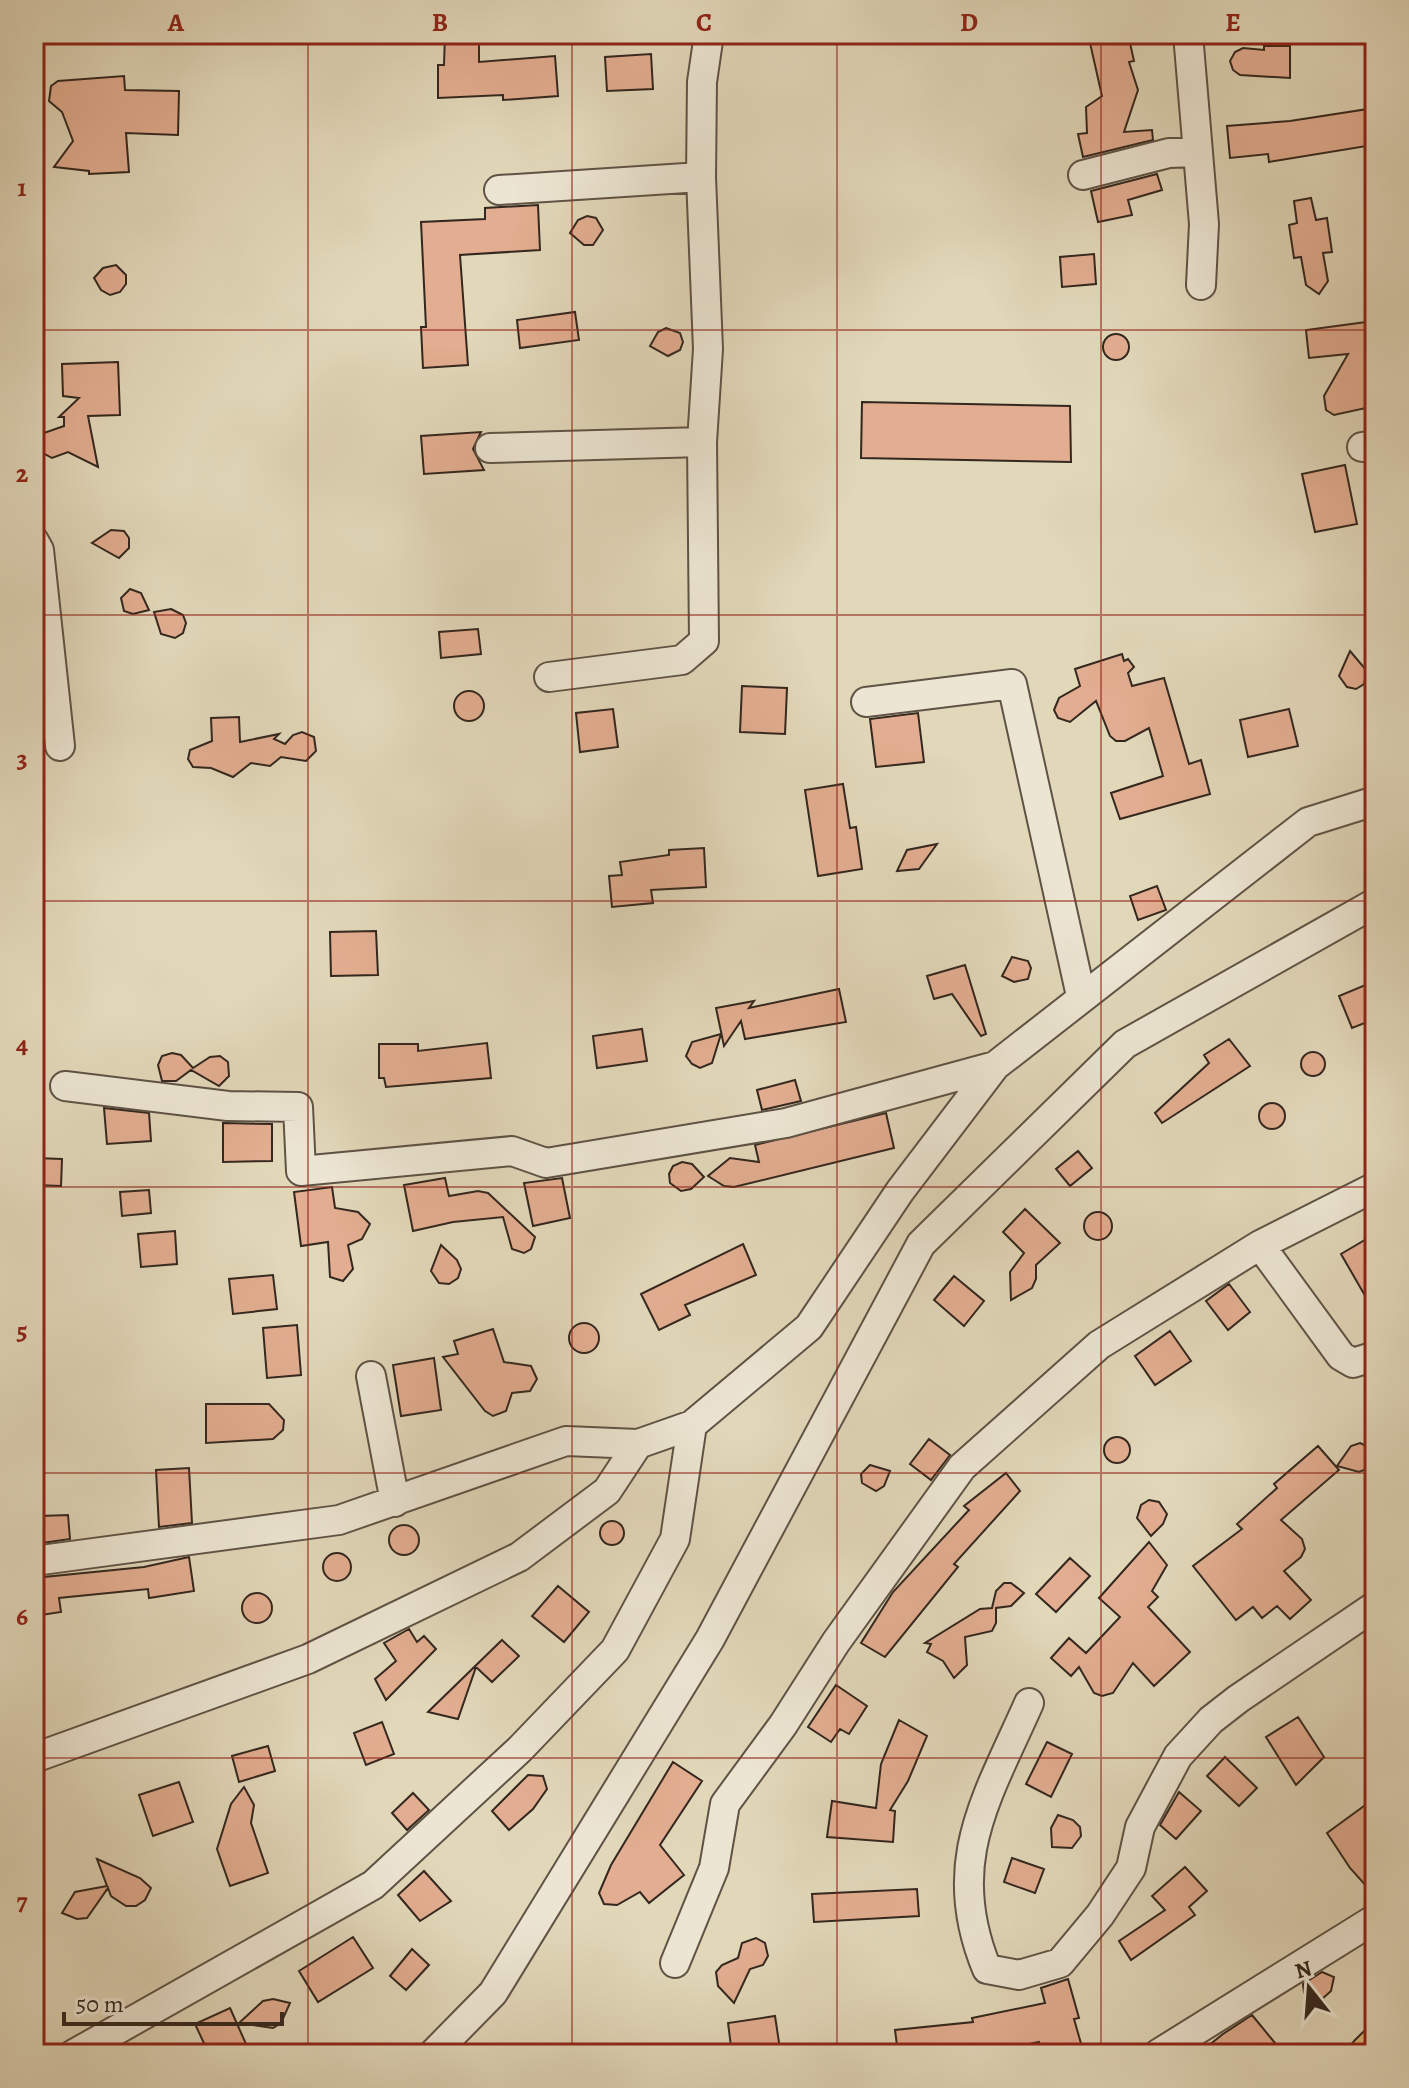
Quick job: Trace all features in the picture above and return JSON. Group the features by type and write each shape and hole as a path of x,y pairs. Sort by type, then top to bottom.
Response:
{"main road":[{"path":"1368,2054 1375,2047"}],"street":[{"path":"549,677 682,660 704,641 702,442 708,349 701,177 702,82 709,34"},
{"path":"1188,34 1204,224 1201,285"},
{"path":"1083,175 1169,153 1198,152"},
{"path":"499,190 701,177"},
{"path":"490,448 702,442"},
{"path":"34,541 39,550 60,746"},
{"path":"866,702 1012,684 1081,996"},
{"path":"34,1561 339,1520 566,1441 638,1444 692,1425 809,1327 900,1191 995,1066 1308,822 1375,801"},
{"path":"433,2054 493,1993 710,1639 921,1244 1125,1044 1375,903"},
{"path":"65,1086 228,1106 298,1107 301,1171 512,1151 546,1163 786,1123 995,1066"},
{"path":"675,1963 714,1868 725,1804 962,1467 1099,1345 1260,1245 1375,1187"},
{"path":"1260,1245 1341,1356 1353,1363 1375,1356"},
{"path":"371,1376 395,1502"},
{"path":"74,2054 373,1885 520,1749 615,1650 675,1539 692,1425"},
{"path":"34,1758 308,1659 519,1557 607,1491 638,1444"},
{"path":"1029,1703 980,1813 972,1836 968,1875 975,1939 987,1969 1019,1975 1060,1963 1100,1915 1131,1868 1140,1827 1178,1756 1211,1720 1375,1606"},
{"path":"1158,2054 1375,1919"}],"building":[{"path":"445,34 479,34 479,62 555,56 558,96 503,100 503,95 438,98 438,65 444,65"},
{"path":"1088,34 1128,34 1134,61 1129,62 1138,90 1124,132 1152,130 1153,140 1083,157 1078,134 1087,133 1086,107 1102,96"},
{"path":"1264,46 1290,46 1290,78 1240,75 1233,70 1230,61 1235,52 1243,48 1264,50"},
{"path":"651,54 653,89 607,91 605,57"},
{"path":"124,76 125,90 179,91 178,135 126,133 129,172 89,174 89,171 54,167 73,141 62,112 49,101 51,86 58,81"},
{"path":"1368,109 1373,145 1269,162 1268,154 1230,158 1227,126 1290,121"},
{"path":"1157,174 1162,190 1128,200 1132,215 1098,222 1091,191"},
{"path":"1311,198 1316,220 1327,218 1332,252 1323,253 1328,281 1319,294 1306,285 1301,257 1294,258 1289,225 1297,223 1294,201"},
{"path":"538,205 540,250 460,255 468,365 423,368 421,327 426,327 421,222 485,219 485,208"},
{"path":"587,216 596,218 603,230 593,245 584,245 570,233 578,220"},
{"path":"1094,254 1096,284 1062,287 1060,257"},
{"path":"116,265 126,275 126,284 120,292 110,295 101,290 94,278 103,268"},
{"path":"1375,306 1375,406 1334,415 1326,410 1324,396 1348,354 1309,358 1306,330 1366,322"},
{"path":"575,312 579,340 520,348 517,320"},
{"path":"666,328 680,333 683,342 680,350 668,356 650,346 658,332"},
{"path":"1116,334 1125,338 1129,347 1125,356 1116,360 1107,356 1103,347 1107,338"},
{"path":"118,362 120,415 88,416 98,467 68,452 52,458 43,453 38,444 41,434 64,426 64,417 59,417 79,398 63,396 62,364"},
{"path":"862,402 1070,406 1071,462 861,458"},
{"path":"481,432 473,449 484,470 424,474 421,436"},
{"path":"1345,465 1357,524 1315,532 1302,474"},
{"path":"111,530 124,531 129,538 129,548 119,558 92,543"},
{"path":"130,589 141,593 149,610 133,614 124,611 121,598"},
{"path":"171,609 183,615 186,623 183,633 175,638 161,634 154,612"},
{"path":"478,629 481,654 441,658 439,632"},
{"path":"1350,651 1367,671 1364,684 1356,689 1347,687 1339,676"},
{"path":"1122,654 1124,661 1128,659 1134,667 1128,673 1132,686 1164,678 1189,764 1201,760 1210,794 1120,819 1111,793 1163,776 1149,728 1125,741 1116,741 1110,736 1096,701 1070,722 1058,718 1054,710 1059,698 1080,686 1075,669"},
{"path":"742,686 787,688 785,734 740,732"},
{"path":"469,691 480,695 484,706 480,717 469,721 458,717 454,706 458,695"},
{"path":"613,709 618,747 580,752 576,713"},
{"path":"1289,709 1298,746 1248,757 1240,720"},
{"path":"918,713 924,762 876,767 870,719"},
{"path":"239,717 240,742 279,734 274,739 285,744 293,735 302,732 314,737 316,751 306,761 281,757 270,766 251,763 233,777 211,768 193,767 188,759 190,750 212,741 211,718"},
{"path":"843,784 850,828 856,827 862,869 818,876 805,790"},
{"path":"937,844 919,869 897,871 907,850"},
{"path":"704,848 706,887 651,890 653,903 612,907 609,876 622,875 620,862 669,855 669,850"},
{"path":"1157,886 1166,910 1138,920 1130,896"},
{"path":"376,931 378,975 331,976 330,932"},
{"path":"1012,957 1028,961 1031,968 1028,979 1014,982 1002,976"},
{"path":"965,965 986,1034 981,1036 952,994 934,999 927,976"},
{"path":"1375,981 1375,1019 1352,1028 1339,996"},
{"path":"839,989 846,1022 745,1039 741,1021 724,1046 716,1008 754,1001 749,1008"},
{"path":"642,1029 647,1061 597,1068 593,1036"},
{"path":"721,1034 712,1063 700,1068 692,1064 686,1056 692,1042"},
{"path":"1229,1039 1250,1066 1162,1123 1155,1113 1209,1063 1204,1055"},
{"path":"487,1043 491,1078 386,1087 384,1078 379,1078 379,1044 418,1044 418,1051"},
{"path":"1313,1052 1321,1056 1325,1064 1321,1072 1313,1076 1305,1072 1301,1064 1305,1056"},
{"path":"172,1053 181,1055 193,1068 210,1057 220,1056 228,1062 229,1076 219,1086 191,1070 176,1081 162,1081 158,1065 162,1056"},
{"path":"795,1080 801,1101 762,1110 757,1090"},
{"path":"1272,1103 1282,1106 1285,1116 1282,1126 1272,1129 1262,1126 1259,1116 1262,1106"},
{"path":"104,1108 149,1113 151,1141 107,1144"},
{"path":"886,1113 894,1148 734,1187 724,1186 708,1176 730,1158 759,1162 755,1145"},
{"path":"223,1123 272,1124 272,1161 223,1162"},
{"path":"1078,1151 1092,1168 1070,1186 1056,1169"},
{"path":"35,1158 62,1159 61,1186 34,1185"},
{"path":"682,1162 692,1164 704,1177 691,1189 681,1191 670,1183 669,1174 673,1166"},
{"path":"445,1178 449,1196 478,1191 488,1193 535,1237 531,1249 524,1253 512,1249 503,1217 453,1222 413,1231 404,1185"},
{"path":"562,1178 570,1218 533,1226 524,1183"},
{"path":"332,1187 335,1208 358,1212 370,1224 362,1239 348,1245 353,1269 343,1281 330,1277 328,1242 301,1246 294,1192"},
{"path":"149,1190 151,1213 122,1216 120,1192"},
{"path":"1025,1209 1060,1243 1036,1265 1032,1288 1011,1300 1010,1272 1024,1253 1003,1232"},
{"path":"1098,1212 1108,1216 1112,1226 1108,1236 1098,1240 1088,1236 1084,1226 1088,1216"},
{"path":"175,1231 177,1264 141,1267 138,1234"},
{"path":"1375,1234 1375,1313 1341,1254"},
{"path":"743,1244 756,1275 685,1305 690,1315 659,1330 641,1294"},
{"path":"441,1245 457,1260 461,1269 458,1278 449,1284 439,1283 431,1271"},
{"path":"273,1275 277,1309 233,1314 229,1279"},
{"path":"954,1276 984,1301 964,1326 934,1300"},
{"path":"1229,1284 1250,1312 1228,1330 1206,1301"},
{"path":"584,1323 594,1328 599,1338 594,1348 584,1353 574,1348 569,1338 574,1328"},
{"path":"297,1325 301,1375 267,1378 263,1328"},
{"path":"493,1329 504,1362 531,1366 537,1379 530,1391 512,1393 506,1411 493,1416 485,1411 443,1357 458,1354 454,1341"},
{"path":"1170,1331 1191,1361 1155,1385 1135,1356"},
{"path":"434,1358 441,1410 401,1416 393,1365"},
{"path":"206,1404 269,1404 284,1420 283,1430 273,1439 206,1443"},
{"path":"1117,1437 1126,1441 1130,1450 1126,1459 1117,1463 1108,1459 1104,1450 1108,1441"},
{"path":"929,1439 950,1455 931,1480 910,1464"},
{"path":"1360,1443 1373,1449 1372,1467 1359,1472 1337,1466 1351,1446"},
{"path":"1318,1446 1339,1470 1281,1520 1302,1539 1305,1549 1301,1557 1284,1571 1311,1600 1290,1619 1277,1606 1262,1618 1253,1607 1236,1620 1193,1566 1242,1529 1237,1524 1277,1488 1274,1484"},
{"path":"870,1465 890,1471 884,1486 876,1491 862,1483 861,1474"},
{"path":"189,1468 192,1523 159,1527 156,1470"},
{"path":"1006,1473 1020,1491 954,1564 958,1567 885,1657 861,1643 893,1592 969,1510 964,1506"},
{"path":"1149,1500 1159,1502 1167,1514 1163,1524 1151,1536 1137,1518 1141,1505"},
{"path":"68,1515 70,1539 42,1543 40,1516"},
{"path":"612,1521 623,1528 624,1533 617,1544 612,1545 601,1538 600,1533 607,1522"},
{"path":"404,1525 414,1530 419,1540 414,1550 404,1555 394,1550 389,1540 394,1530"},
{"path":"1149,1542 1167,1565 1152,1591 1158,1597 1148,1607 1190,1652 1154,1686 1133,1663 1113,1693 1102,1696 1094,1693 1079,1667 1071,1676 1051,1658 1069,1638 1086,1653 1120,1617 1099,1598"},
{"path":"337,1553 347,1557 351,1567 347,1577 337,1581 327,1577 323,1567 327,1557"},
{"path":"189,1557 194,1591 149,1598 148,1589 59,1598 61,1612 34,1616 34,1584 44,1583 44,1577 144,1567"},
{"path":"1070,1558 1090,1576 1056,1612 1036,1594"},
{"path":"1004,1583 1011,1583 1024,1593 1011,1606 996,1608 996,1623 992,1631 965,1637 967,1665 954,1678 943,1661 927,1652 931,1644 925,1643 980,1609 992,1608 996,1591"},
{"path":"558,1586 589,1612 564,1642 532,1616"},
{"path":"257,1593 267,1598 272,1608 267,1618 257,1623 247,1618 242,1608 247,1598"},
{"path":"409,1629 417,1642 424,1636 436,1649 386,1700 375,1679 396,1661 384,1643"},
{"path":"502,1640 519,1656 492,1682 476,1667 458,1719 428,1712"},
{"path":"836,1685 867,1706 849,1734 840,1729 831,1742 808,1727"},
{"path":"1298,1717 1324,1757 1296,1785 1266,1737"},
{"path":"899,1720 927,1736 908,1781 890,1810 895,1811 893,1842 827,1837 832,1801 876,1808 881,1764"},
{"path":"382,1722 394,1754 366,1765 354,1733"},
{"path":"1047,1742 1072,1754 1051,1797 1026,1784"},
{"path":"268,1746 275,1771 239,1782 232,1756"},
{"path":"1225,1757 1257,1788 1239,1806 1207,1776"},
{"path":"673,1762 702,1781 660,1845 684,1875 649,1903 640,1892 617,1905 604,1904 599,1893 611,1865"},
{"path":"528,1775 543,1776 547,1789 533,1809 509,1830 492,1811"},
{"path":"179,1782 193,1822 153,1836 139,1795"},
{"path":"244,1787 254,1805 251,1823 268,1873 230,1886 217,1849 231,1804"},
{"path":"1179,1792 1201,1811 1176,1839 1160,1825"},
{"path":"413,1793 429,1810 407,1830 392,1813"},
{"path":"1375,1798 1375,1896 1350,1868 1327,1833"},
{"path":"1058,1815 1073,1820 1080,1827 1081,1836 1072,1848 1052,1847 1051,1828"},
{"path":"1012,1858 1044,1869 1035,1893 1004,1882"},
{"path":"97,1859 140,1878 151,1888 145,1900 136,1906 126,1906 111,1896 108,1888 87,1918 77,1919 62,1913 75,1892 107,1886"},
{"path":"1185,1867 1207,1891 1189,1907 1195,1915 1131,1960 1119,1941 1165,1910 1152,1896"},
{"path":"424,1871 451,1901 420,1921 398,1895"},
{"path":"917,1889 919,1916 814,1922 812,1894"},
{"path":"353,1937 373,1968 318,2002 299,1971"},
{"path":"756,1938 765,1943 768,1956 763,1965 750,1969 734,2003 718,1986 716,1972 722,1965 738,1958 742,1943"},
{"path":"412,1949 429,1965 406,1990 390,1976"},
{"path":"1322,1972 1334,1977 1331,1991 1321,2000 1311,1999 1304,1993 1303,1984"},
{"path":"1068,1979 1079,2018 1074,2019 1084,2054 1043,2054 1039,2042 981,2054 979,2050 898,2053 895,2030 973,2022 972,2018 1045,2003 1041,1988"},
{"path":"273,1999 290,2003 281,2023 273,2028 239,2023 263,2001"},
{"path":"230,2008 246,2044 224,2054 209,2054 195,2024"},
{"path":"1252,2015 1284,2054 1198,2054 1223,2034"},
{"path":"775,2016 780,2049 732,2054 728,2023"}]}
